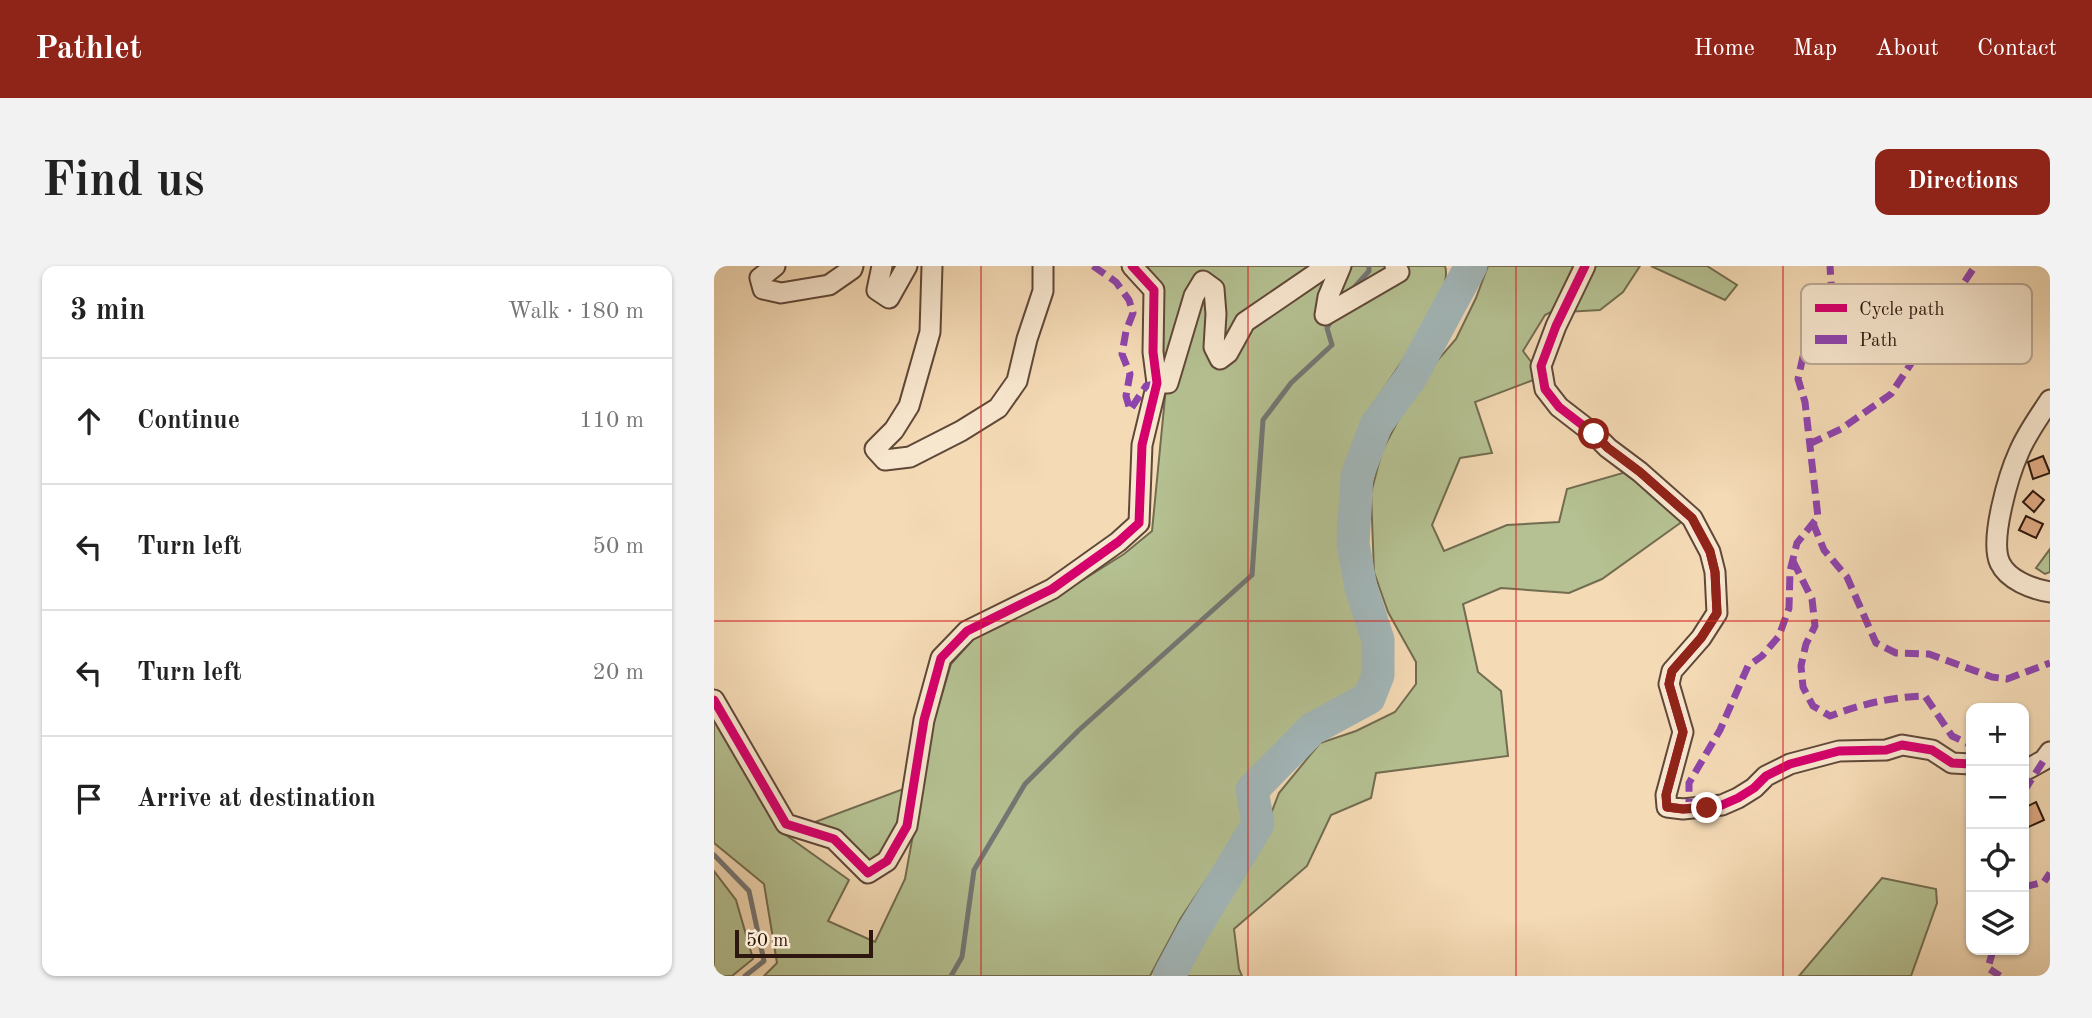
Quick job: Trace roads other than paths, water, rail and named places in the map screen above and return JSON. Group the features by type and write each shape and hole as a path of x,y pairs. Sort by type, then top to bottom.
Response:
{"street":[{"path":"775,266 760,278 762,289 781,293 829,285 853,266"},
{"path":"882,266 877,290 889,298 907,266"},
{"path":"932,266 930,332 909,406 894,430 875,449 885,460 910,457 998,408 1017,381 1043,290 1044,266"},
{"path":"714,700 786,824 834,839 868,873 887,861 907,826 924,720 941,658 967,631 1052,589 1118,542 1139,523 1142,445 1157,383 1153,352 1154,290 1132,266"},
{"path":"1157,383 1168,383 1194,296 1203,281 1214,289 1214,346 1220,359 1228,352 1245,321 1326,266"},
{"path":"1341,266 1328,297 1325,315 1399,272 1395,266"},
{"path":"1585,266 1556,326 1541,366 1545,389 1559,407 1692,518 1710,551 1715,572 1717,613 1701,638 1672,671 1669,684 1683,732 1666,795 1667,807 1683,809 1722,805 1738,798 1766,776 1790,764 1839,751 1886,750 1902,745 1932,750 1952,763 1966,764"},
{"path":"2050,400 2028,434 2013,468 1996,543 2000,562 2008,573 2022,583 2050,593"},
{"path":"2029,768 2044,760 2050,752"}],"waterway":[{"path":"1351,291 1369,271 1369,266"},
{"path":"1169,976 1258,824 1252,790 1312,729 1369,698 1378,675 1378,640 1361,588 1353,544 1357,476 1376,425 1411,377 1471,266"},
{"path":"951,976 962,957 974,870 1025,784 1079,730 1252,575 1263,420 1291,383 1332,345 1327,328 1332,319"},
{"path":"714,855 749,891 764,961 745,976"}]}
